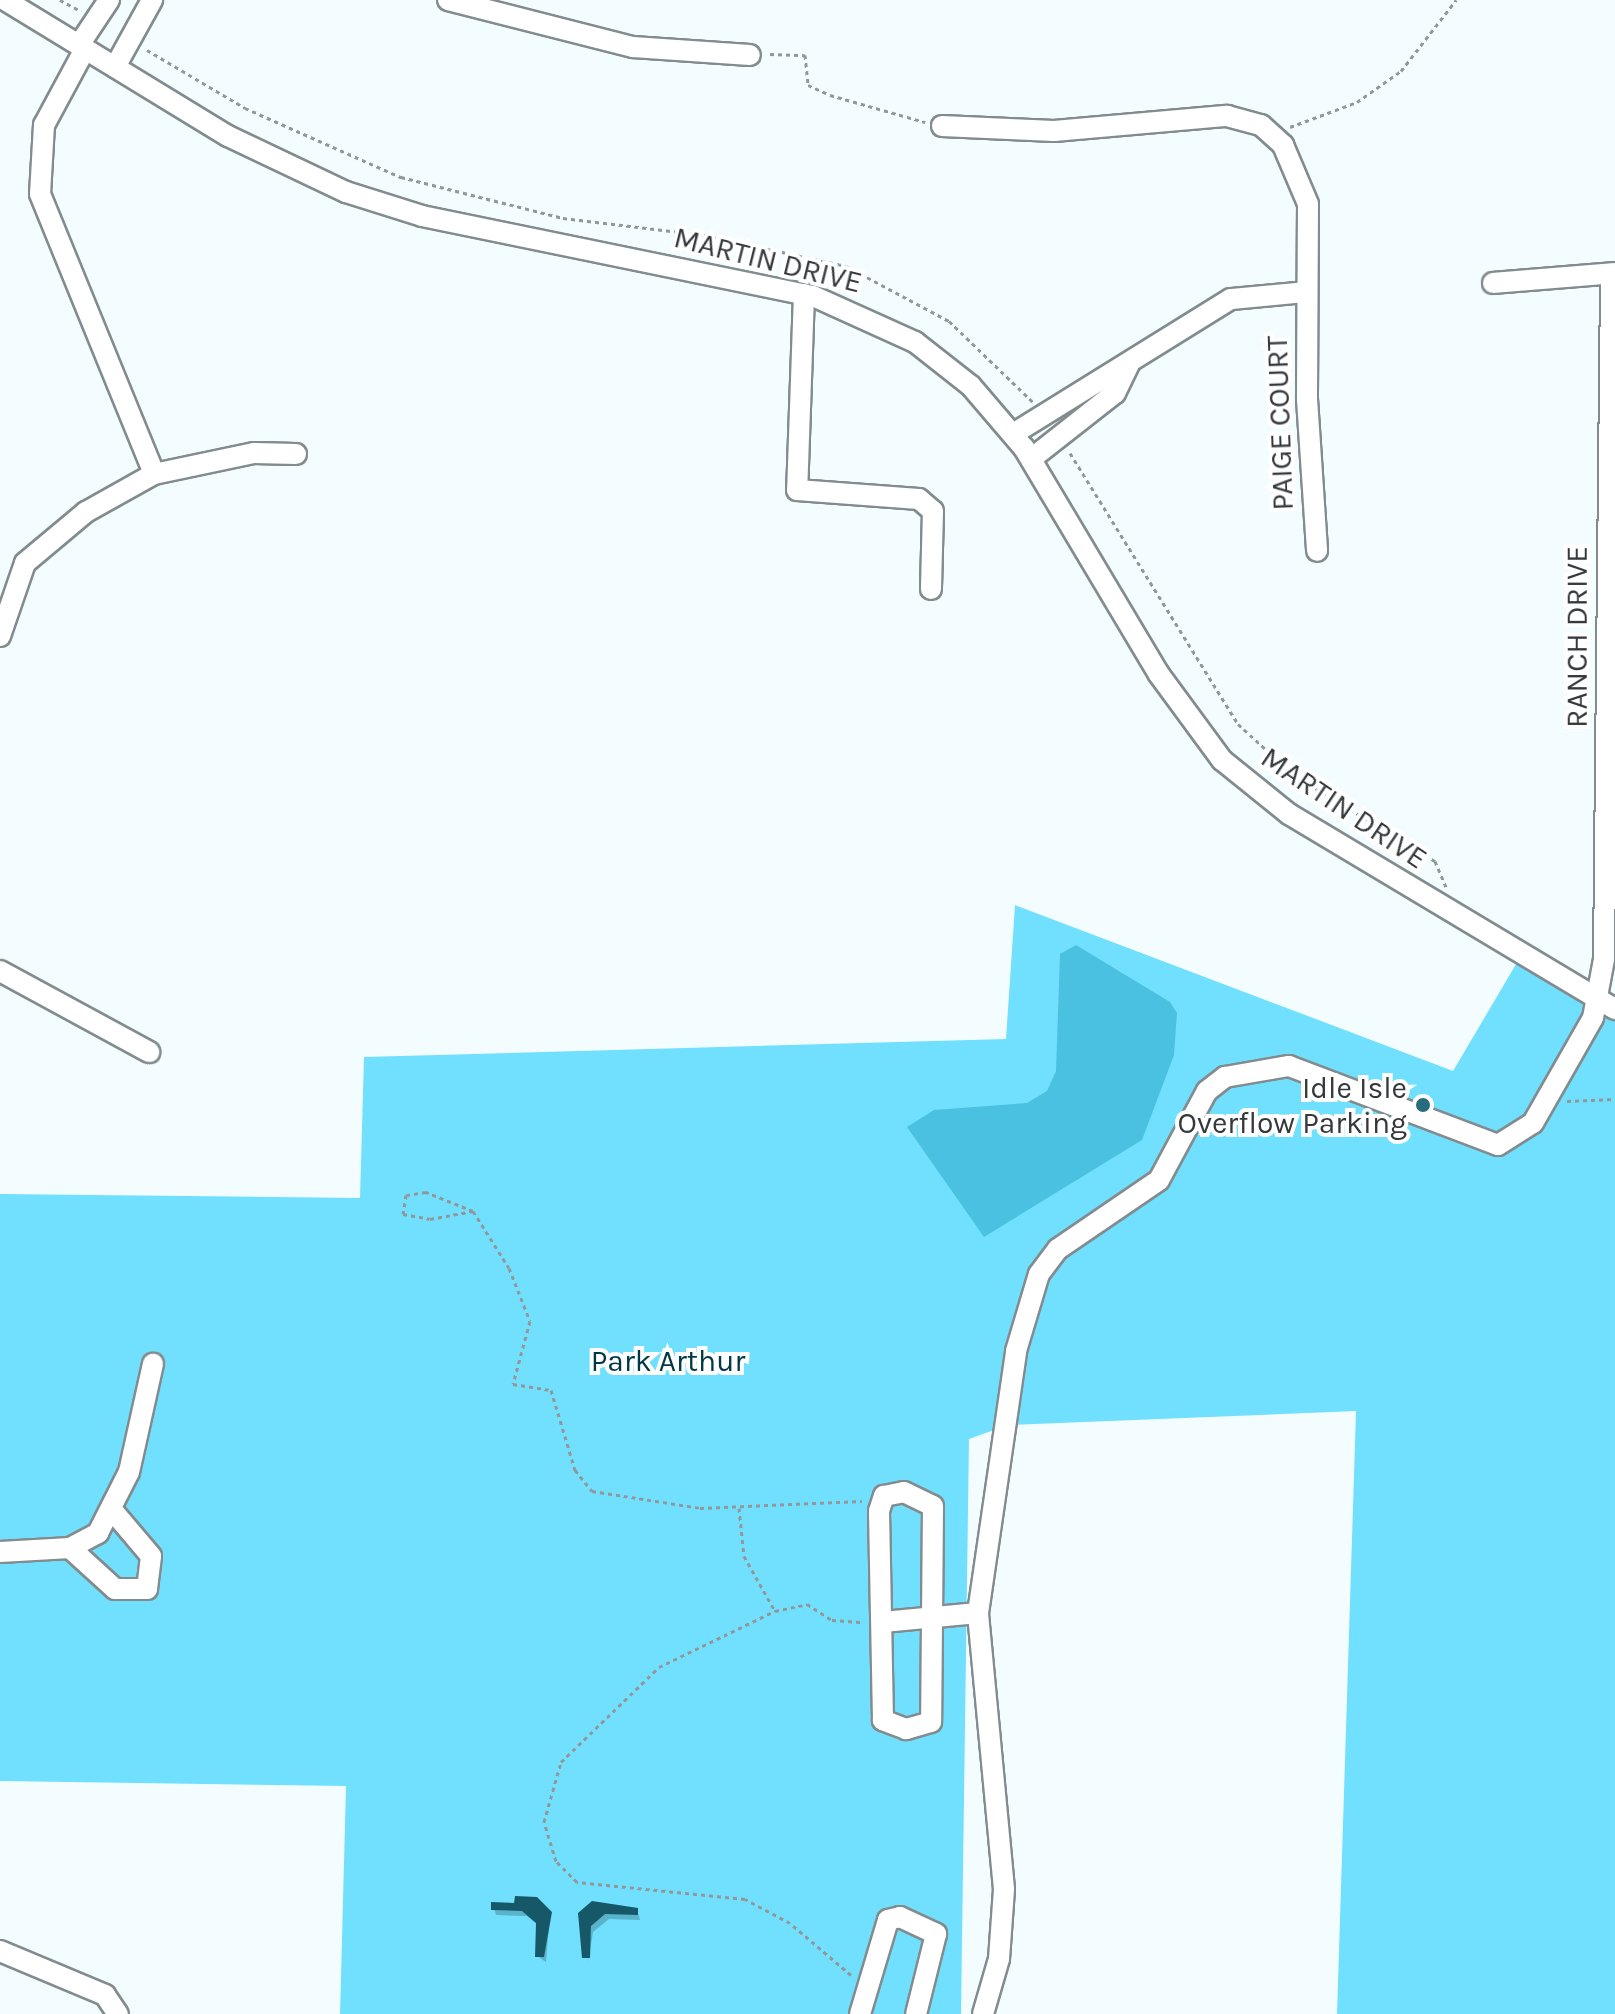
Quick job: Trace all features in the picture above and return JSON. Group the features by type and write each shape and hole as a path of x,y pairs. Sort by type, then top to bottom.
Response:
{"street":[{"name":"MARTIN DRIVE","path":"5,0 266,156 381,204 804,294 915,342 971,386 1013,434 1031,459 1158,673 1222,760 1289,814 1438,906 1607,1004"},
{"path":"109,0 44,125 40,194 154,474"},
{"path":"115,67 152,0"},
{"path":"448,0 633,47 750,55"},
{"path":"942,126 1054,131 1227,116 1272,135"},
{"name":"PAIGE COURT","path":"1272,135 1301,175 1308,204 1306,292 1317,551"},
{"path":"1493,283 1613,274"},
{"name":"RANCH DRIVE","path":"1607,1004 1613,274"},
{"path":"1013,434 1231,299 1306,292"},
{"path":"804,294 797,490 919,499 933,511 931,589"},
{"path":"1031,459 1115,393 1130,362"},
{"path":"0,636 25,563 86,512 154,474 254,453 296,454"},
{"path":"0,971 149,1052"},
{"path":"983,2014 999,1959 1004,1889 978,1613 1016,1351 1039,1274 1058,1249 1159,1180 1207,1091 1225,1077 1275,1063 1498,1145 1520,1136 1548,1100 1607,1004"},
{"path":"0,1552 70,1548 98,1533 113,1511 153,1364"},
{"path":"904,1492 933,1506 931,1722 906,1729 883,1720 879,1511 884,1496 904,1492"},
{"path":"70,1548 115,1589 147,1589 151,1556 113,1511"},
{"path":"883,1622 933,1621 978,1613"},
{"path":"862,2013 873,1984 888,1920 924,1924 938,1947 916,2014"},
{"path":"0,1951 105,1995 118,2014"}],"path":[{"path":"60,0 87,15"},
{"path":"1272,135 1357,102 1401,71 1456,0"},
{"path":"139,46 258,115 401,177 563,218 704,235 846,266 949,321 1037,406"},
{"path":"750,55 805,55 808,85 859,107 942,126"},
{"path":"1069,451 1238,724 1295,776 1435,861 1449,883 1438,906"},
{"path":"1548,1100 1615,1099"},
{"path":"473,1211 430,1219 403,1214 406,1195 426,1192 473,1211 509,1268 530,1321 513,1384 551,1390 557,1398 583,1483 622,1501 739,1508 837,1500 879,1511"},
{"path":"739,1508 744,1556 775,1611"},
{"path":"873,1984 745,1899 577,1882 556,1861 544,1832 554,1774 617,1704 663,1665 775,1611 807,1604 832,1620 883,1622"}],"green space":[{"name":"Park Arthur","path":"1015,905 1453,1071 1522,954 1615,1011 1615,2014 1337,2014 1356,1411 1008,1425 969,1439 961,2014 340,2014 346,1786 0,1781 0,1194 360,1198 364,1057 1006,1039"}],"shaded area":[{"path":"1076,945 1170,1002 1177,1013 1174,1055 1142,1140 984,1237 907,1127 934,1110 1027,1103 1047,1091 1056,1071 1060,954"}],"building":[{"path":"515,1896 537,1897 552,1912 544,1957 535,1957 536,1923 522,1911 491,1910 491,1902 514,1903"},
{"path":"592,1901 638,1908 638,1915 605,1914 591,1926 590,1958 582,1958 578,1913"}],"place":[{"name":"Idle Isle Overflow Parking","path":"1423,1105"}]}
